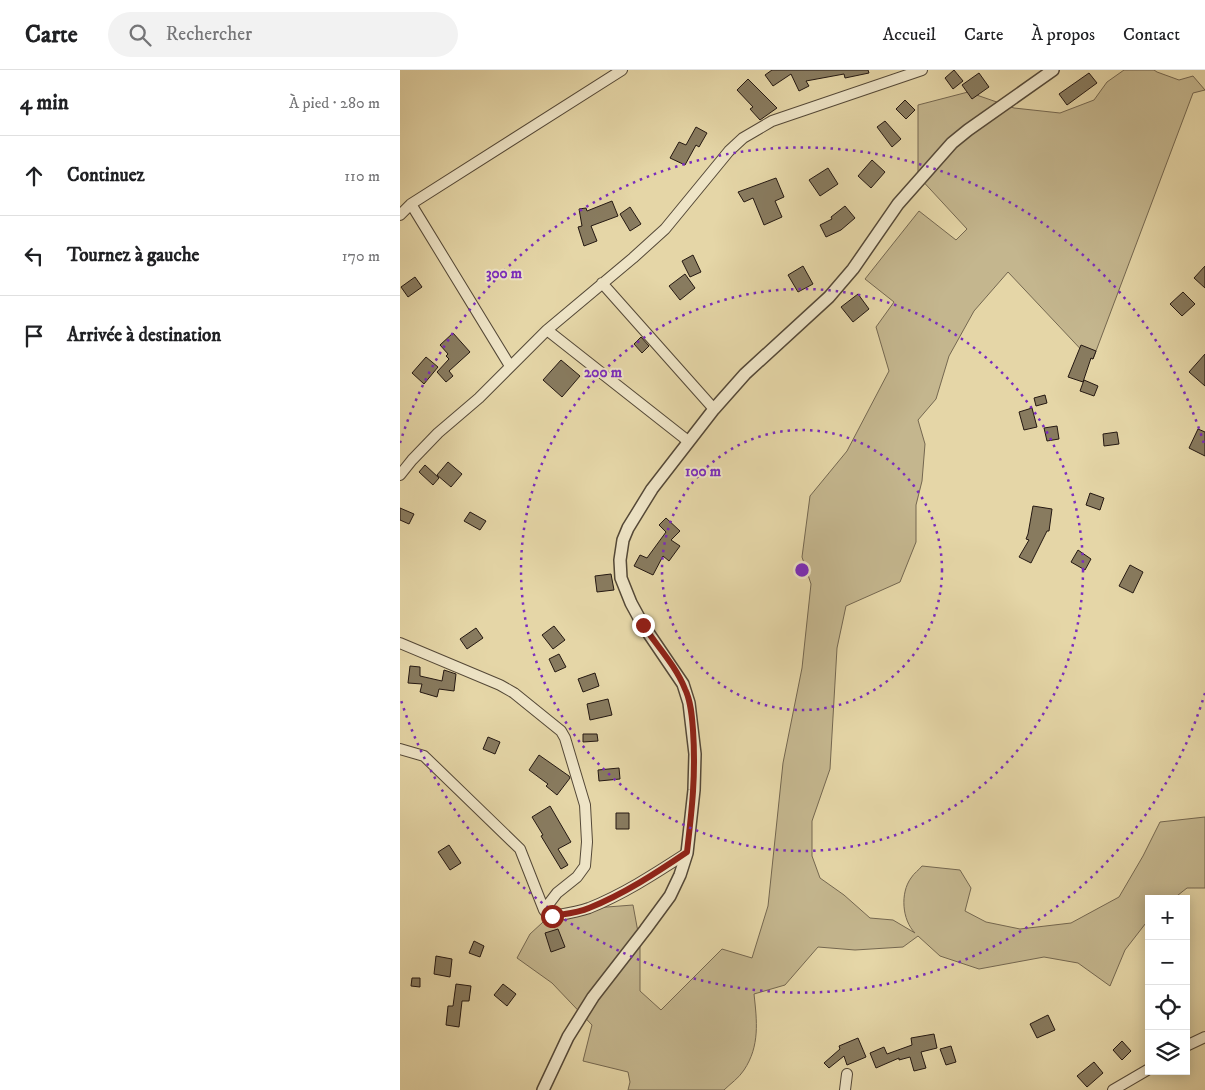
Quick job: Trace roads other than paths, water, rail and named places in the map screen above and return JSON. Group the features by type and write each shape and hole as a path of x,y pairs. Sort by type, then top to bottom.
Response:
{"street":[{"path":"400,215 411,204 622,70"},
{"path":"400,475 438,433 479,398 547,330 665,229 729,151 743,138 772,121 922,70"},
{"path":"543,1090 568,1037 593,997 670,896 680,875 687,852 694,790 695,754 687,692 677,673 656,645 631,603 622,578 620,560 623,540 628,528 652,489 688,440 714,409 745,374 829,297 853,269 898,204 952,143 1053,70"},
{"path":"411,204 510,366"},
{"path":"602,283 714,409"},
{"path":"547,330 688,440"},
{"path":"400,644 500,685 514,693 561,731 565,738 585,804 587,834 585,866 577,877 557,893 544,910"},
{"path":"400,749 424,756 520,849 544,910 548,915 552,916 588,909 649,878 687,852"},
{"path":"1190,1044 1205,1037"},
{"path":"1114,1090 1145,1071"},
{"path":"844,1090 847,1074"}]}
